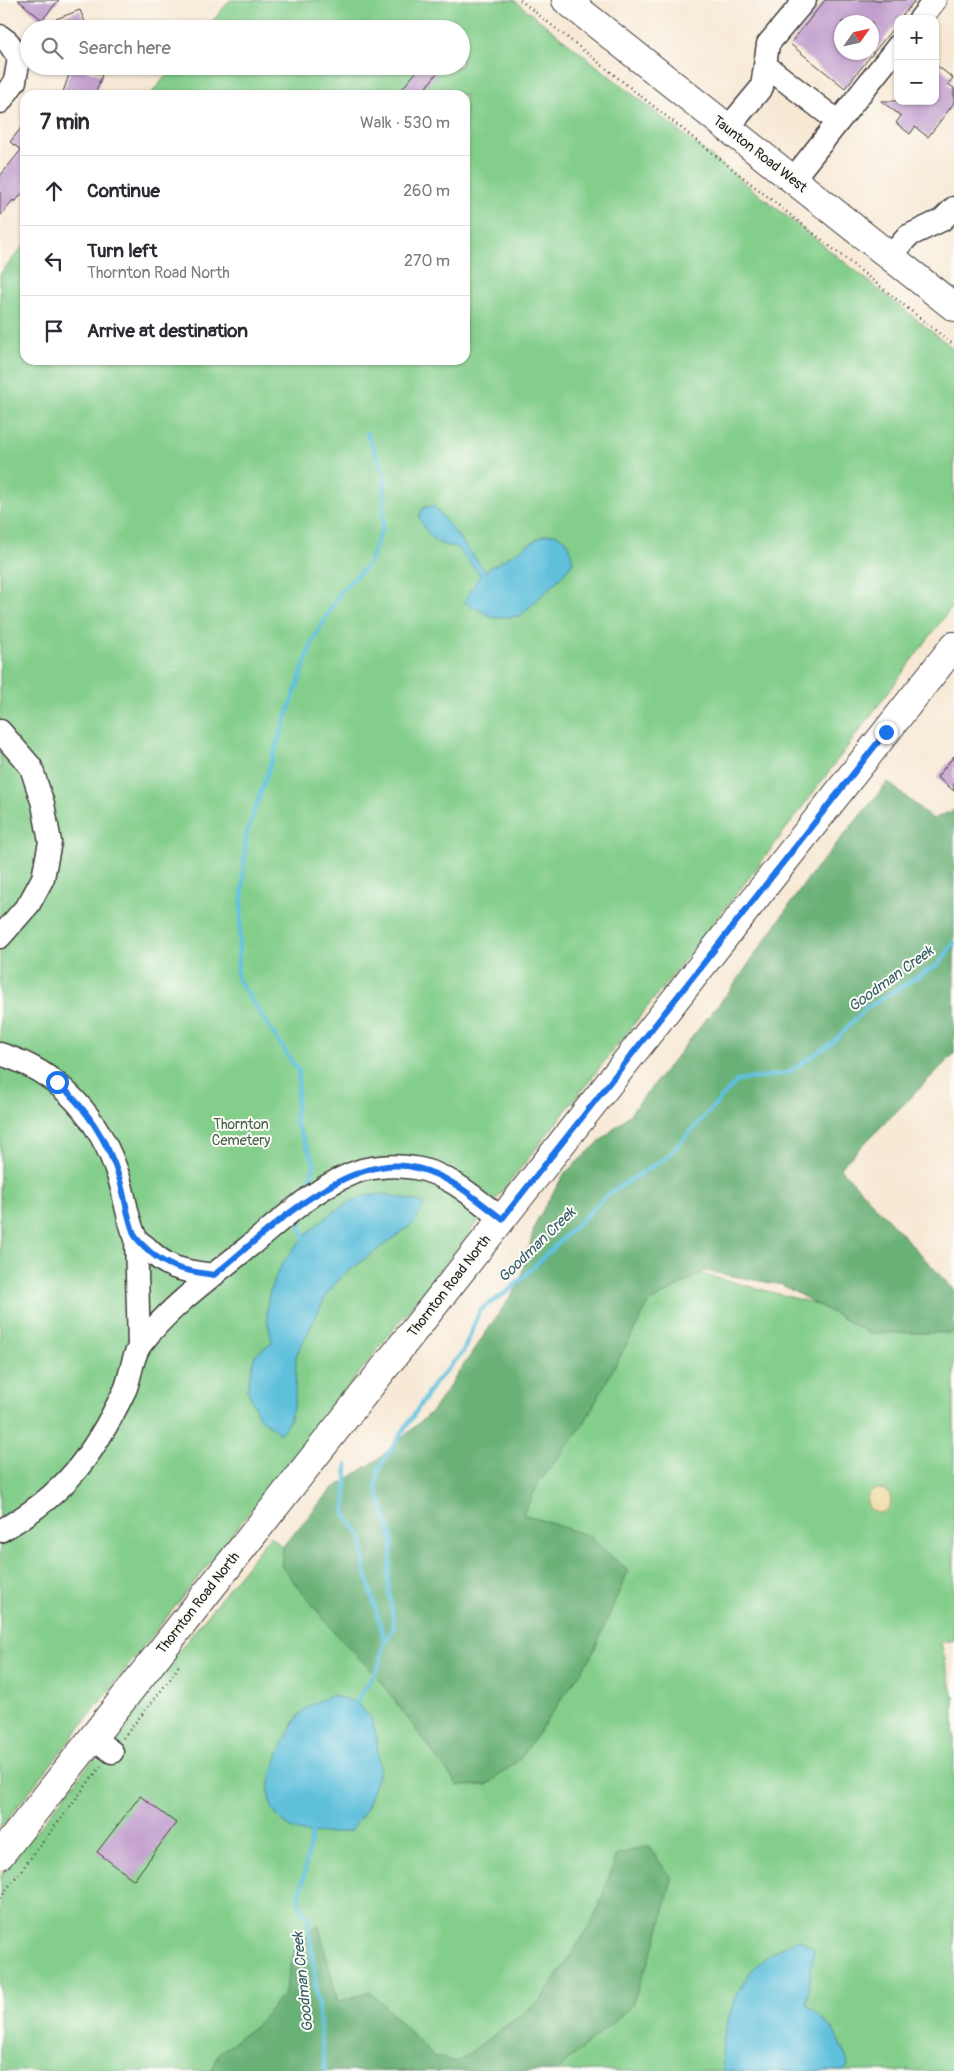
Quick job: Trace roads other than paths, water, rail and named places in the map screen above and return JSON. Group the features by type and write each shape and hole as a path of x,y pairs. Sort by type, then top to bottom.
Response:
{"main road":[{"name":"Taunton Road West","path":"566,0 954,307"},
{"name":"Thornton Road North","path":"0,1855 102,1745 502,1219 954,646"}],"street":[{"path":"728,128 762,87 768,44 805,0"},
{"path":"923,15 935,0"},
{"path":"0,36 8,42 19,58 15,80 0,102"},
{"path":"793,179 894,51"},
{"path":"765,65 837,122"},
{"path":"890,256 908,236 950,219"},
{"path":"0,731 31,767 43,804 50,842 43,878 29,904 0,937"},
{"path":"0,1054 18,1060 57,1082 75,1098 89,1116 118,1176 136,1238 139,1346 129,1381 93,1451 53,1496 18,1521 0,1531"},
{"path":"139,1346 178,1304 303,1203 336,1182 362,1170 388,1166 416,1168 442,1177 464,1190 502,1219"},
{"path":"136,1238 158,1259 170,1266 181,1270 214,1275"}],"water":[{"path":"434,506 485,571 544,535 556,534 568,542 573,562 561,577 520,616 494,618 464,602 480,575 455,546 437,542 428,533 419,516 424,507"},
{"path":"383,1194 425,1203 415,1222 342,1276 327,1294 296,1356 295,1403 288,1423 280,1434 259,1417 247,1389 255,1355 272,1342 267,1308 270,1291 277,1273 301,1240 332,1213 364,1196"},
{"path":"331,1695 356,1702 371,1718 376,1734 380,1770 365,1811 350,1831 317,1834 301,1832 283,1822 273,1809 269,1797 271,1778 280,1751 299,1716 310,1706"},
{"path":"799,1939 814,1949 807,2004 834,2032 842,2047 848,2066 844,2071 724,2071 722,2052 725,2033 733,2005 745,1980 752,1970 771,1954"}],"waterway":[{"path":"300,1192 310,1179 315,1163 295,1122 299,1072 237,978 246,835 313,640 341,591 368,565 383,526 385,477 367,433"},
{"name":"Goodman Creek","path":"356,1702 379,1666 385,1642 394,1627 388,1581 393,1541 376,1486 379,1468 434,1384 463,1352 480,1310 511,1289 608,1194 667,1157 737,1081 787,1073 832,1043 865,1009 939,964 954,943"},
{"path":"297,1216 304,1237"},
{"path":"347,1465 345,1514 362,1537 365,1570 385,1642"},
{"name":"Goodman Creek","path":"312,1834 299,1901 309,1921 325,2071"}],"park label":[{"name":"Thornton Cemetery","path":"241,1132"}]}
